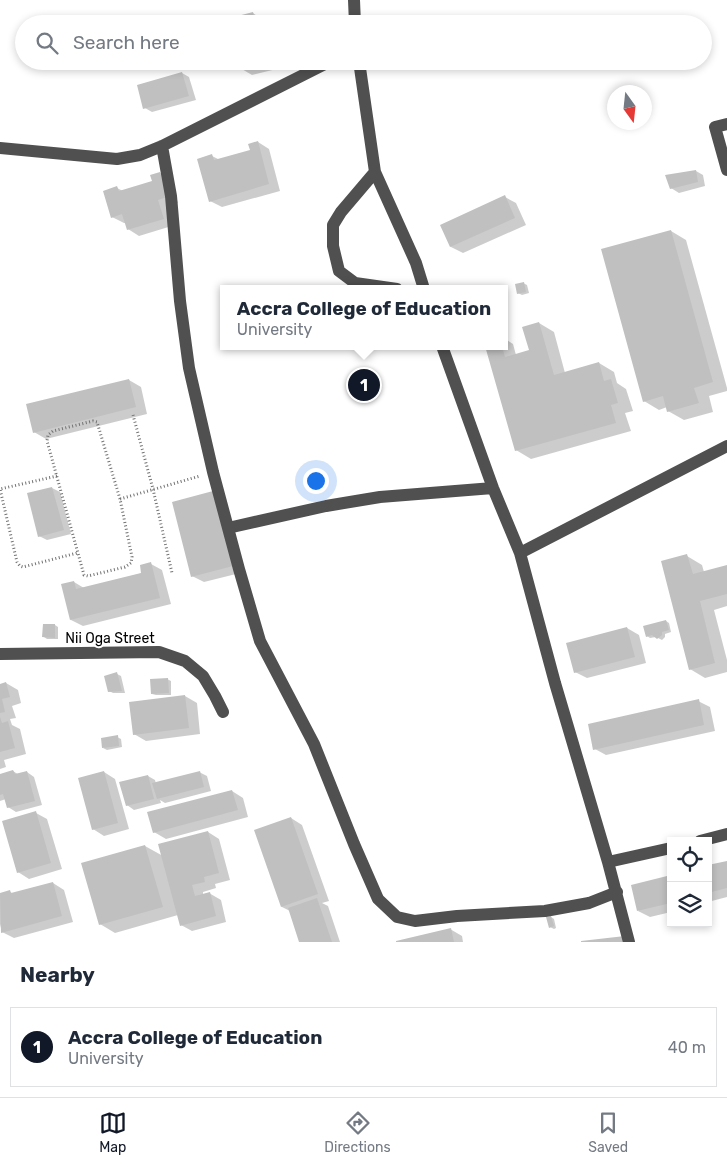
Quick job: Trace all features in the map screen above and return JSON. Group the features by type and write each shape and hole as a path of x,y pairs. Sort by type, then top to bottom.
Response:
{"street":[{"path":"354,0 355,15"},
{"path":"0,148 117,160 140,155 162,146 313,70"},
{"path":"360,70 375,172 416,263 423,285"},
{"path":"727,124 715,127 727,170"},
{"path":"162,146 171,196 180,301 189,368 213,472 260,641 314,744 378,899 397,917 415,921 457,916 545,911 589,903 617,892"},
{"path":"369,285 355,283 339,272 333,246 333,225 341,212 375,172"},
{"path":"443,350 493,488 520,553 554,683 617,892 629,942"},
{"path":"520,553 727,446"},
{"path":"228,528 280,515 362,500 493,488"},
{"name":"Nii Oga Street","path":"0,654 159,652 185,661 202,676 223,712"},
{"path":"712,838 727,834"},
{"path":"608,862 667,849"}],"path":[{"path":"133,415 153,488 172,573"},
{"path":"93,421 97,422 120,499 132,557 131,563 125,567 88,576 84,575 81,571 57,476 47,441 48,435 53,431 93,421"},
{"path":"120,499 213,472"},
{"path":"57,476 0,489 20,566 23,567 77,553"}],"building":[{"path":"253,12 254,15 242,15"},
{"path":"182,72 189,96 143,109 137,85"},
{"path":"258,141 269,184 209,202 197,159 212,154 214,160 250,150 248,144"},
{"path":"696,170 698,182 670,189 665,175"},
{"path":"160,172 167,197 158,200 164,219 127,230 122,214 111,218 103,191 117,186 119,191 152,181 150,175"},
{"path":"505,195 515,218 450,247 440,225"},
{"path":"671,230 713,382 694,388 699,403 667,412 663,396 643,402 601,249"},
{"path":"524,282 526,292 517,294 515,284"},
{"path":"539,322 554,375 599,362 604,381 611,379 618,403 611,405 616,423 515,451 486,350 503,350 505,357 529,350 522,327"},
{"path":"129,379 136,407 33,433 26,404"},
{"path":"52,487 64,530 38,537 27,493"},
{"path":"213,491 233,566 191,577 172,502"},
{"path":"687,554 693,574 727,565 727,594 700,601 715,663 689,670 661,561"},
{"path":"151,562 160,598 70,620 61,584 74,581 76,589 141,573 140,565"},
{"path":"666,620 669,630 662,632 662,635 657,639 652,635 646,637 643,626"},
{"path":"43,624 55,624 55,638 42,637"},
{"path":"627,627 635,657 574,673 566,643"},
{"path":"117,672 122,691 108,692 104,676"},
{"path":"168,678 169,693 151,694 150,679"},
{"path":"6,682 10,697 2,699 5,712 0,713 0,684"},
{"path":"185,695 189,728 133,735 129,702"},
{"path":"699,699 704,725 593,750 588,724"},
{"path":"0,717 2,723 8,721 15,748 0,752"},
{"path":"118,735 119,746 102,748 101,738"},
{"path":"13,770 15,774 27,771 35,801 7,808 3,794 0,795 0,774"},
{"path":"104,771 118,823 92,830 78,778"},
{"path":"200,771 204,787 157,799 152,783"},
{"path":"148,775 154,799 126,806 119,782"},
{"path":"232,790 238,810 153,833 147,812"},
{"path":"36,811 51,863 17,873 2,821"},
{"path":"291,817 318,894 281,907 254,830"},
{"path":"208,831 219,873 204,877 205,882 192,885 195,896 210,892 216,916 180,926 158,844"},
{"path":"145,845 163,907 99,925 81,863"},
{"path":"727,861 727,888 712,892 712,864"},
{"path":"667,876 667,904 637,911 631,885"},
{"path":"53,882 62,916 1,933 0,893 10,890 11,893"},
{"path":"317,898 332,942 299,942 288,908"},
{"path":"551,916 554,926 549,928 546,917"},
{"path":"451,928 454,942 396,942 396,941"},
{"path":"625,936 626,942 581,942 581,941"}],"place":[{"name":"Accra College of Education","path":"364,385"}]}
